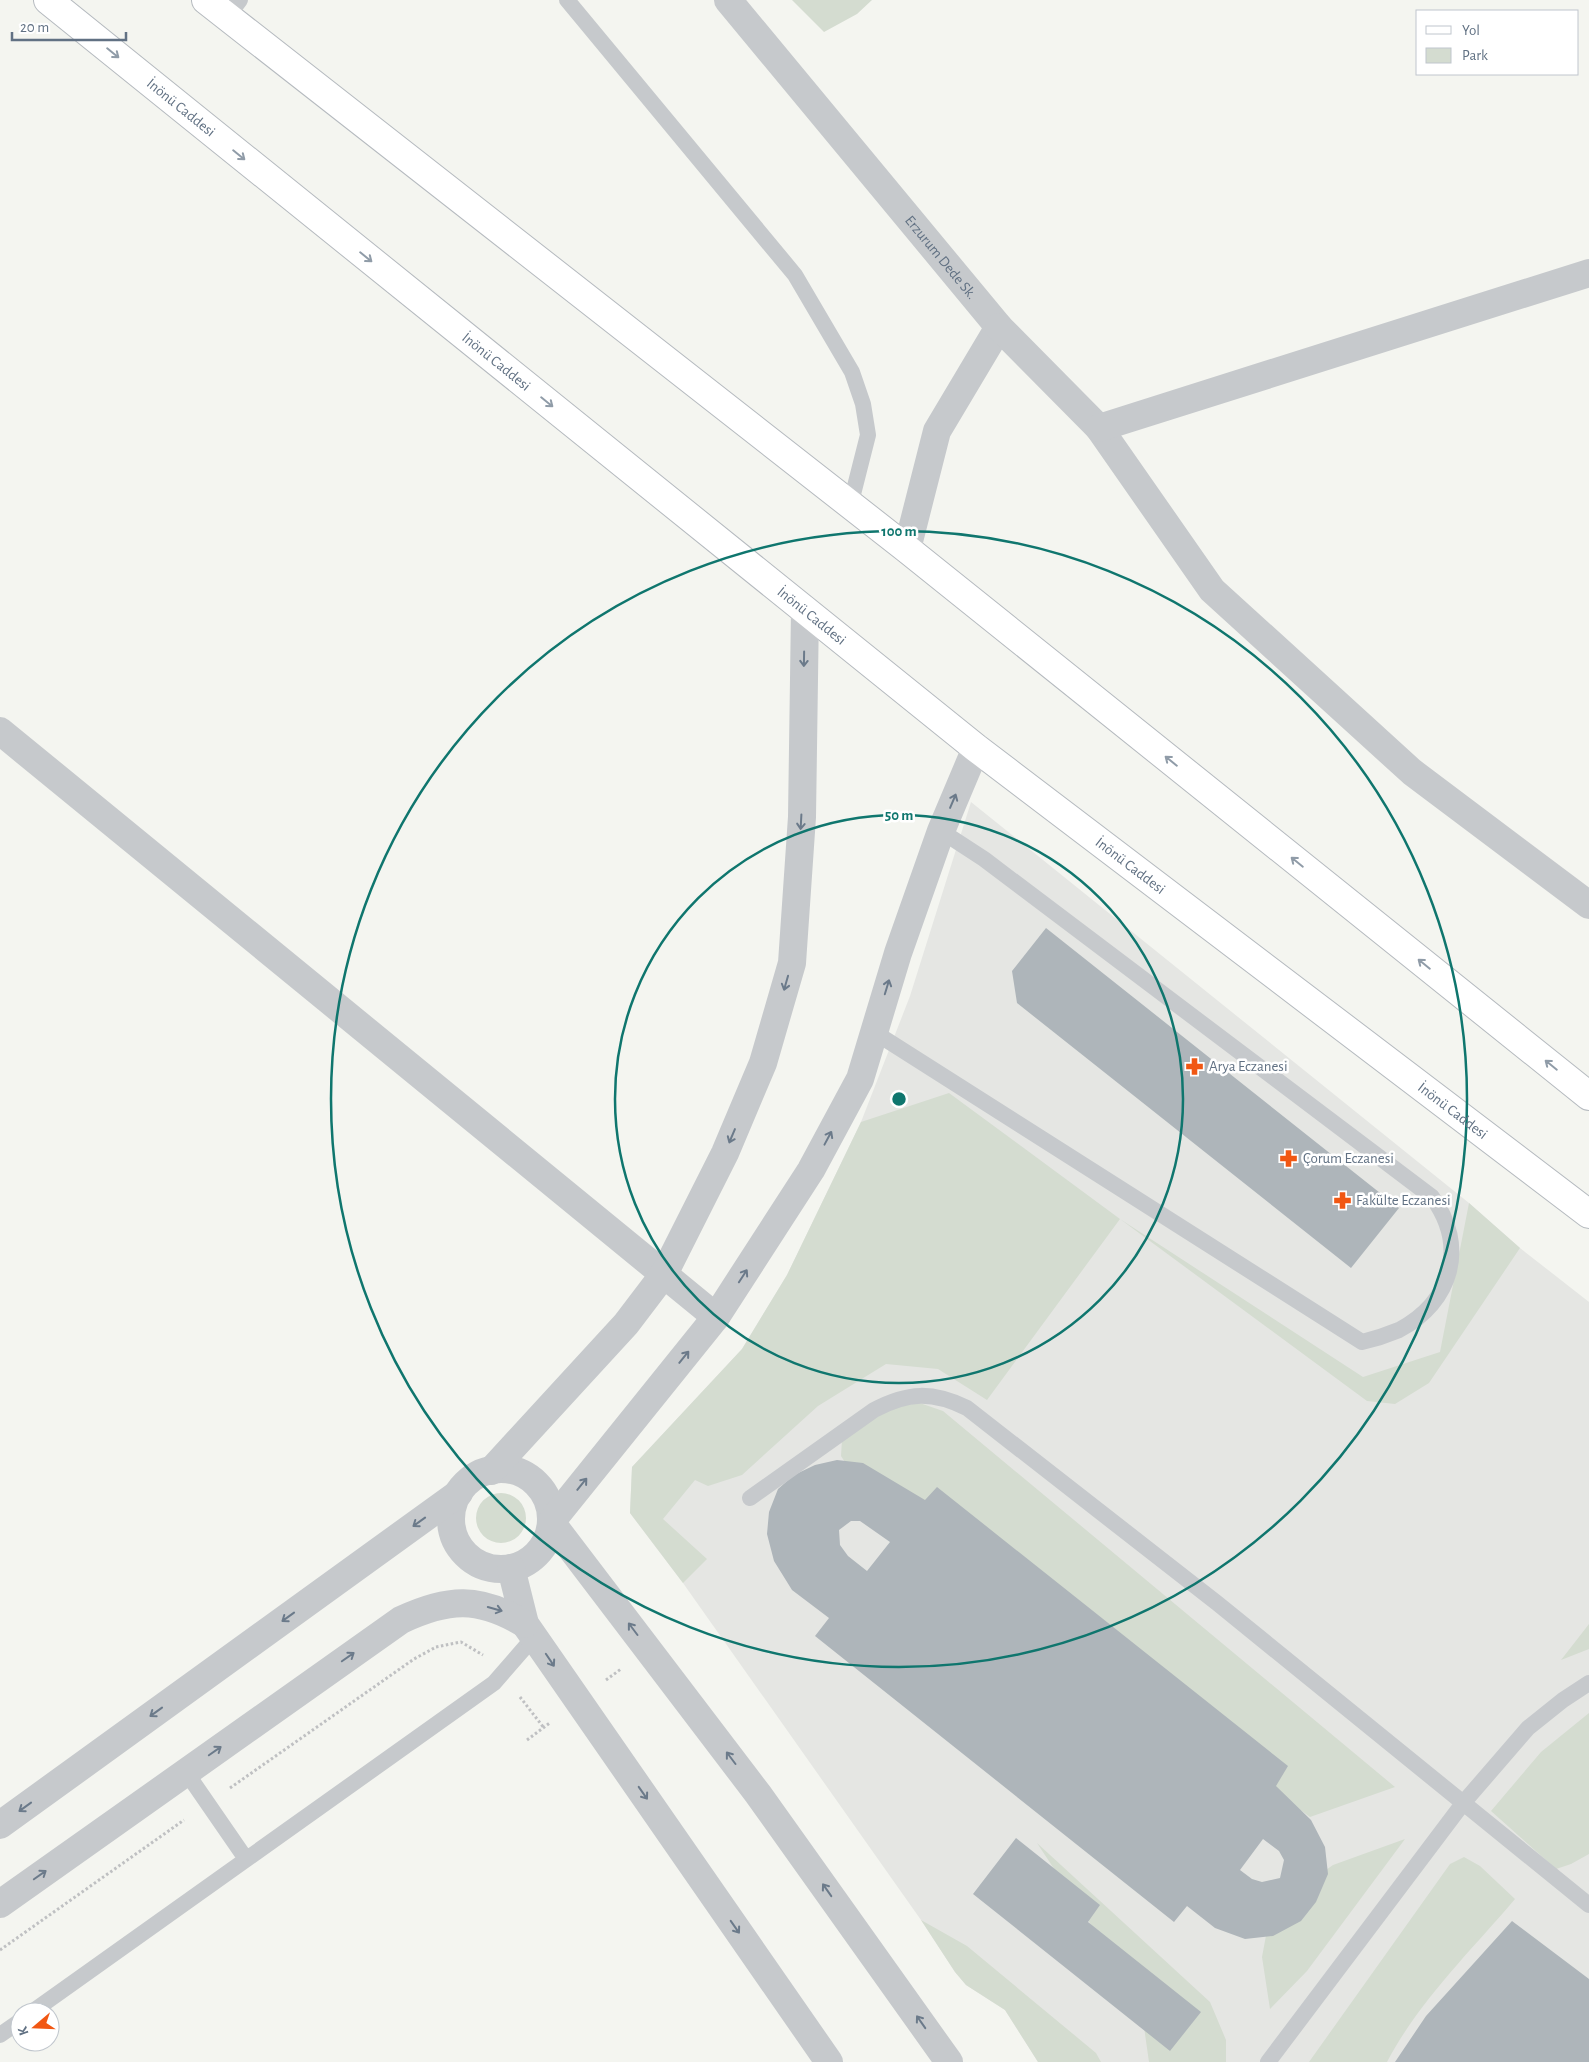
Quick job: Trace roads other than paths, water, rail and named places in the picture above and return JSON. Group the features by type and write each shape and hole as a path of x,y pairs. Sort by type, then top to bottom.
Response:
{"main road":[{"name":"İnönü Caddesi","path":"48,0 976,748 1589,1214"},
{"path":"206,0 234,8 850,506 907,549 1589,1096"}],"street":[{"name":"Erzurum Dede Sk.","path":"728,0 999,327 1099,428 1212,590 1412,772 1589,905"},
{"path":"1099,428 1589,273"},
{"path":"907,549 937,431 999,327"},
{"path":"491,1470 626,1324 664,1274 725,1152 763,1062 792,963 802,817 805,610"},
{"path":"0,731 716,1317"},
{"path":"552,1522 716,1317 811,1170 860,1078 898,953 941,831 976,748"},
{"path":"0,1825 459,1493 470,1480 484,1472 500,1469 516,1472 531,1479 543,1490 550,1505 552,1522 548,1538 539,1552 527,1562 500,1568 448,1603"},
{"path":"459,1493 453,1508 452,1525 456,1541 466,1554 479,1564 500,1568"},
{"path":"552,1522 758,1794 950,2062"},
{"path":"500,1568 530,1630 830,2062"},
{"path":"0,1904 400,1620 424,1609 448,1603 473,1603 504,1612 530,1630"}],"lane":[{"path":"567,0 796,275 852,372 863,404 868,435 850,506"},
{"path":"874,1032 1362,1342 1382,1337 1405,1325 1430,1304 1442,1288 1449,1272 1452,1256 1448,1223 1432,1197 984,859 941,831"},
{"path":"750,1498 874,1410 891,1401 910,1396 919,1396 949,1400 967,1408 1217,1603 1589,1905"},
{"path":"46,2002 494,1683 530,1630"},
{"path":"1268,2062 1464,1802 1528,1728 1563,1700 1589,1683"},
{"path":"186,1772 246,1859"}],"place":[{"name":"Arya Eczanesi","path":"1195,1066"},
{"name":"Çorum Eczanesi","path":"1289,1158"},
{"name":"Fakülte Eczanesi","path":"1342,1200"}]}
